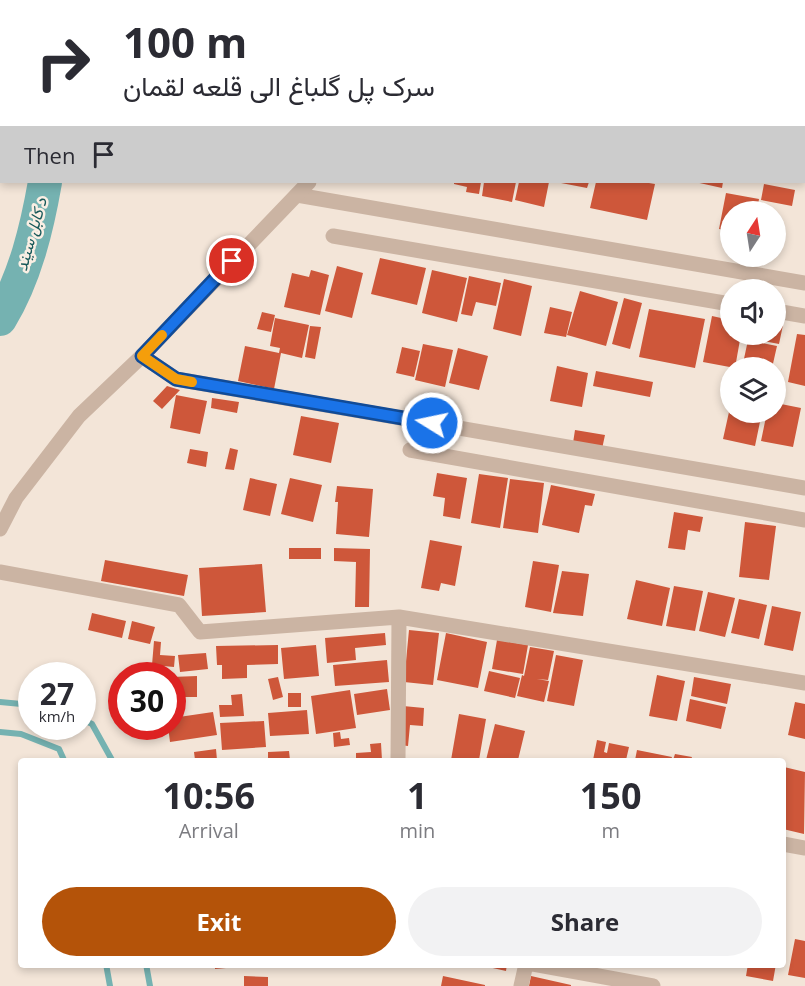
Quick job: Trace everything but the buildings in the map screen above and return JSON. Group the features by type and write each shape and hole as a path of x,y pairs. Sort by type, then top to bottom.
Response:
{"street":[{"path":"0,529 16,498 80,416 142,356 308,183"},
{"path":"297,195 805,282"},
{"path":"333,236 720,302"},
{"path":"786,313 805,316"},
{"path":"142,356 176,379 805,488"},
{"path":"410,450 805,520"},
{"path":"0,572 179,605 200,632 399,617 805,683"},
{"path":"398,758 399,617"},
{"path":"786,845 805,848"},
{"path":"521,986 525,968"},
{"path":"555,968 652,986"}],"waterway":[{"name":"د کابل سيند","path":"0,319 16,287 29,252 45,183"},
{"path":"0,702 18,704"},
{"path":"96,731 111,758"},
{"path":"0,732 21,734 59,749 63,758"},
{"path":"107,968 110,986"},
{"path":"147,968 150,986"}],"slow traffic":[{"path":"162,335 142,356 176,379 192,382"}],"route":[{"path":"232,261 142,356 176,379 432,423"}]}
